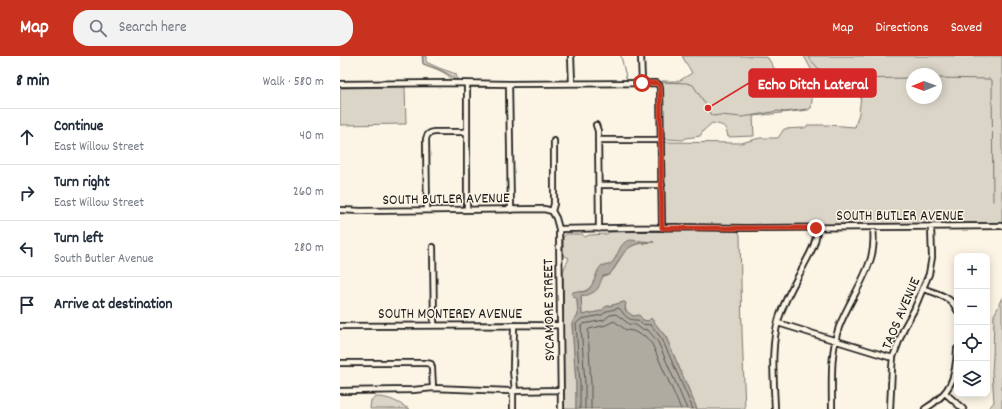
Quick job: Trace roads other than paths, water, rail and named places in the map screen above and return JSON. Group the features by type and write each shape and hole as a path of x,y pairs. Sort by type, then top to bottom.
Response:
{"street":[{"path":"571,56 572,84"},
{"path":"641,56 642,83"},
{"path":"340,84 451,82 466,84 572,84 656,82 660,85 662,228"},
{"path":"466,84 467,210"},
{"path":"509,84 511,210"},
{"path":"596,125 598,131 599,229"},
{"path":"427,210 427,136 434,132 467,132"},
{"path":"598,140 661,140"},
{"path":"552,212 554,204 554,141"},
{"path":"598,185 662,185"},
{"name":"SOUTH BUTLER AVENUE","path":"340,210 544,210 552,212"},
{"name":"SYCAMORE STREET","path":"552,212 556,218 559,229 561,409"},
{"name":"SOUTH BUTLER AVENUE","path":"559,229 1002,226"},
{"name":"TAOS AVENUE","path":"890,409 890,386 893,357 904,328 924,289 931,266 931,227"},
{"path":"775,409 774,345 778,323 787,297 811,252 816,239 816,228"},
{"path":"832,409 832,371 838,329 870,260 874,228"},
{"path":"433,247 434,325"},
{"path":"924,289 943,296 954,304"},
{"path":"778,323 893,357"},
{"path":"513,409 514,325"},
{"name":"SOUTH MONTEREY AVENUE","path":"340,326 560,325"},
{"path":"925,409 945,393 951,384 955,372 956,361"},
{"path":"340,363 431,364 433,388"},
{"path":"340,391 413,390 433,388 514,391 561,390"},
{"path":"945,393 962,409"}],"water":[{"path":"630,240 654,242 639,243 632,246 624,253 609,275 603,276 596,291 585,296 582,295 582,315 601,311 605,307 624,302 626,303 625,310 633,316 639,315 643,320 648,321 651,318 666,337 697,409 576,409 572,324 574,319 578,316 577,299 572,295 573,292 583,292 587,290 593,283 599,268 602,265 610,264 621,246"}],"waterway":[{"path":"423,56 424,64 436,68 454,78"},
{"path":"621,56 627,81"},
{"path":"807,56 824,77 833,79 906,78"},
{"path":"942,78 992,80 993,201"},
{"path":"658,82 687,83 693,85 708,108 710,114 713,116 720,115 742,117 778,111 785,112 807,109"}],"place":[{"name":"Echo Ditch Lateral","path":"708,108"}]}
